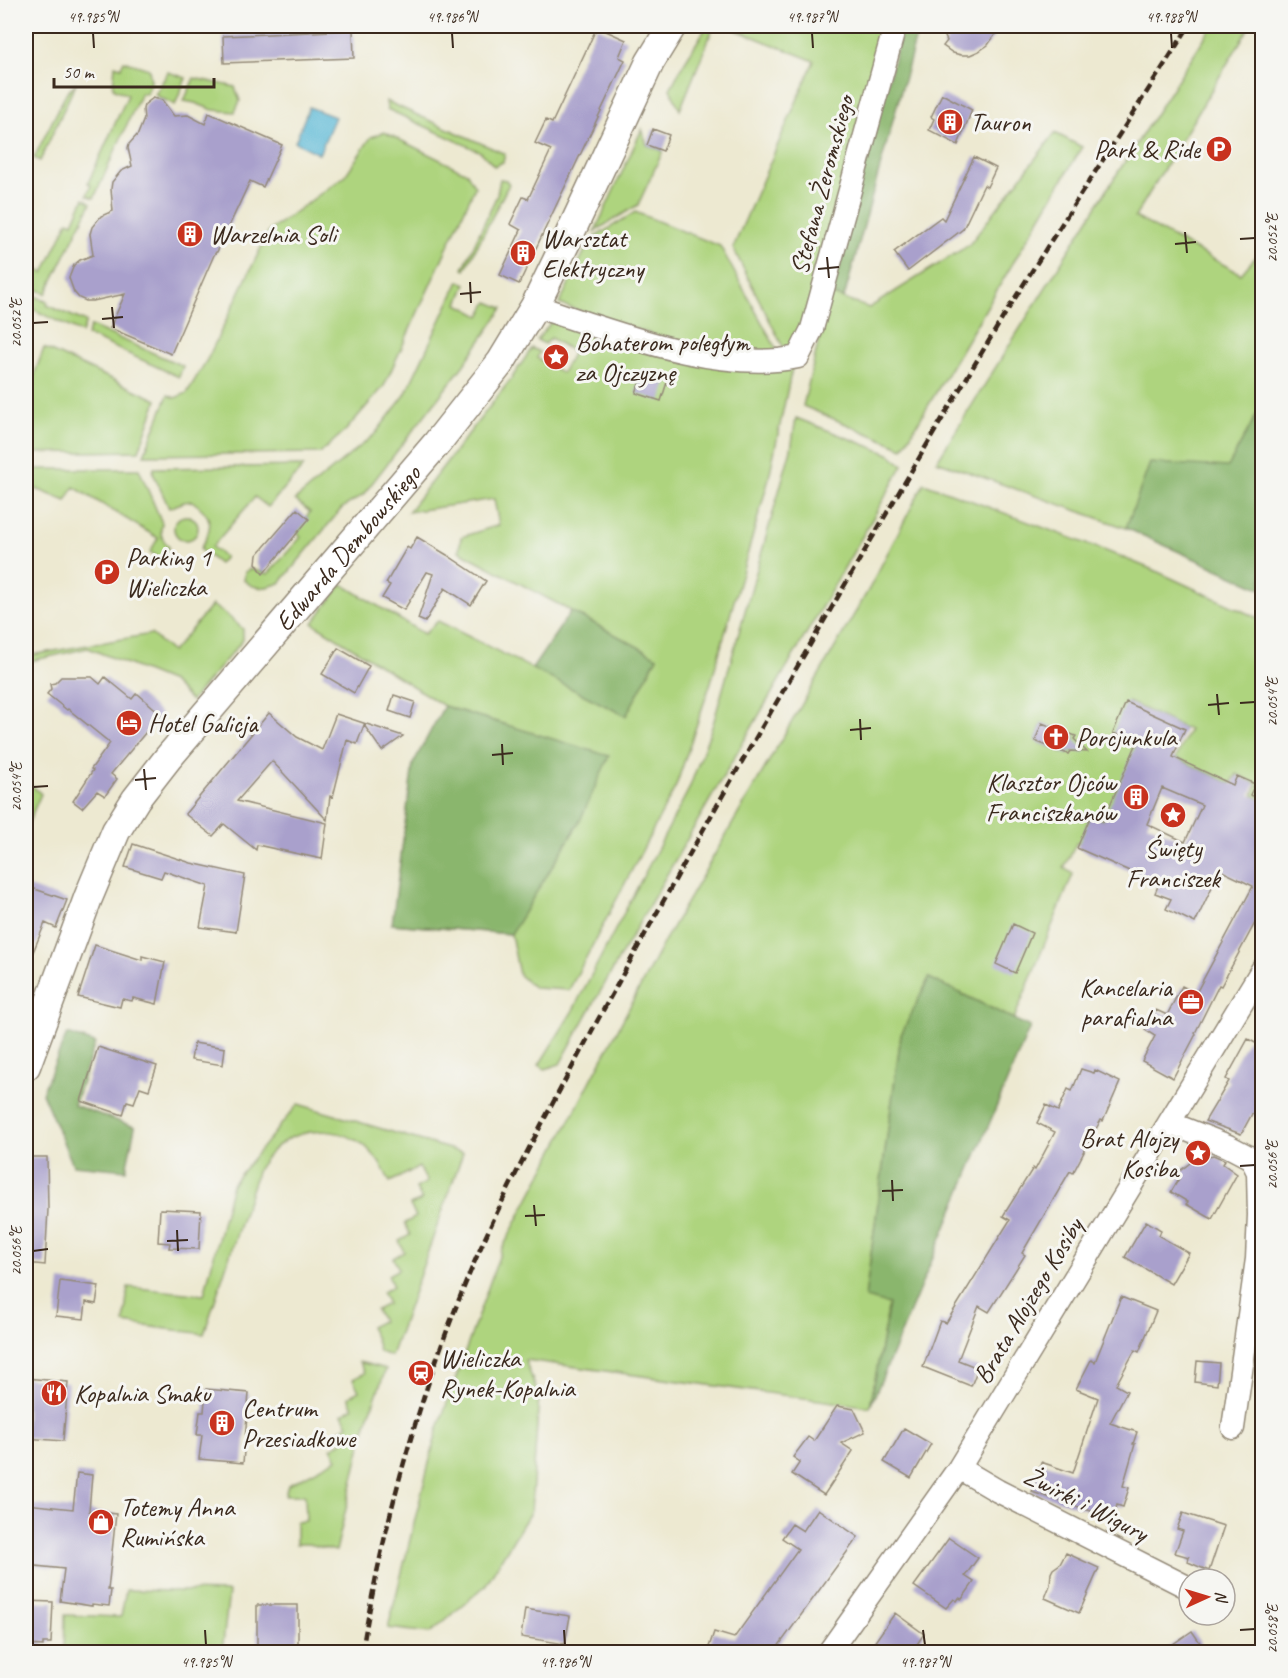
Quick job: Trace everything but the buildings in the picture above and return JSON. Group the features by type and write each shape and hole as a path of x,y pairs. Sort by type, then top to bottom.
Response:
{"street":[{"name":"Edwarda Dembowskiego","path":"26,1066 104,858 120,824 136,799 437,443 543,309 567,240 646,71 672,26"},
{"name":"Stefana Żeromskiego","path":"543,309 649,343 707,357 759,361 798,357 812,329 895,26"},
{"name":"Brata Alojzego Kosiby","path":"829,1653 959,1468 1263,970"},
{"path":"1168,1125 1177,1126 1228,1146 1251,1158 1258,1172 1257,1259 1233,1428"},
{"name":"Żwirki i Wigury","path":"959,1468 998,1491 1177,1582"}],"green space":[{"path":"707,26 714,26 680,110 670,89"},
{"path":"726,26 889,26 800,341 785,351 733,248 814,61"},
{"path":"903,26 919,26 844,298 830,294"},
{"path":"1212,26 1250,26 1135,217 1241,274 1262,249 1262,404 1228,467 1150,464 1126,528 937,461 1106,191"},
{"path":"124,61 149,69 151,82 146,94 141,93 94,198 87,195 91,185 88,183 128,95 113,88 115,65 121,67"},
{"path":"168,72 186,78 175,105 155,95"},
{"path":"194,78 235,87 240,101 235,112 213,110 184,101"},
{"path":"76,83 40,161 34,158 66,94"},
{"path":"386,101 505,154 503,162 494,166 481,152 387,109"},
{"path":"642,129 647,145 663,151 638,205 595,231"},
{"path":"384,132 467,173 475,187 384,386 346,430 320,453 144,455 168,395 175,398 187,393 208,358 269,231 345,176 371,137"},
{"path":"1055,133 1082,147 903,448 803,406 830,294 869,308 969,245"},
{"path":"500,179 506,180 509,184 465,270 463,269 497,195"},
{"path":"84,198 91,203 46,294 26,284 26,265 44,273 68,221 73,223"},
{"path":"635,212 720,246 778,352 682,344 559,304 590,240"},
{"path":"459,281 466,284 458,304 480,316 488,302 503,308 463,366 363,495 342,508 280,583 261,588 252,586 244,580 245,572 250,569 268,574 301,537 296,531 310,512 295,500 375,434 405,395"},
{"path":"26,292 48,302 47,305 86,322 82,333 26,306"},
{"path":"553,320 792,368 768,482 711,682 676,786 569,990 535,988 519,975 511,934 392,924 608,756 444,706 313,623 342,584 424,634 438,621 626,716 657,657 459,551 461,537 499,525 494,499 408,512 511,379 532,348 540,352 537,358 562,373 573,352 551,338 545,344 537,340"},
{"path":"91,326 183,366 179,377 87,335"},
{"path":"44,348 157,400 139,451 26,453 26,397"},
{"path":"1262,405 1262,589 1126,528 1150,463 1228,467"},
{"path":"796,418 889,454 903,465 560,1064 545,1069 539,1065 572,1012 689,789 713,724 791,449"},
{"path":"304,466 268,507 255,497 212,547 225,557 219,564 200,549 208,534 210,522 208,517 192,501 169,508 153,473 154,468"},
{"path":"26,469 139,469 162,523 162,536 169,547 161,559 150,552 158,538 74,487 66,501 26,487"},
{"path":"924,483 1156,571 1262,620 1262,800 1253,795 1257,784 1237,774 1231,784 1176,758 1189,730 1129,702 1112,736 1138,748 1106,821 1090,816 1083,844 1077,842 1064,868 1073,874 1014,1019 929,978 901,1035 865,1297 889,1303 870,1407 525,1360 539,1396 531,1511 485,1586 430,1633 388,1628 437,1431 501,1251 666,938 869,589","holes":["1042,723 1075,736 1073,751 1068,754 1036,741"]},
{"path":"186,516 195,519 198,528 195,537 186,540 177,537 174,528 177,519"},
{"path":"212,605 243,629 243,640 191,701 172,682 88,648 26,662 26,656 151,634 172,652"},
{"path":"571,611 657,657 626,716 532,669"},
{"path":"444,706 609,756 579,823 511,934 392,924 413,764"},
{"path":"26,780 41,794 26,828"},
{"path":"929,978 1030,1027 870,1407 889,1304 865,1298 901,1035"},
{"path":"67,1034 95,1043 74,1105 135,1127 126,1170 73,1165 42,1093"},
{"path":"298,1104 463,1153 391,1356 379,1352 370,1327 382,1321 376,1310 388,1304 382,1292 393,1287 388,1275 399,1269 393,1258 404,1252 399,1241 410,1235 405,1223 416,1217 410,1205 422,1200 416,1188 427,1182 419,1167 390,1182 380,1163 366,1147 347,1136 325,1131 303,1133 283,1142 272,1151 258,1169 204,1334 124,1323 128,1287 204,1295 232,1184"},
{"path":"359,1362 386,1369 366,1424 336,1551 308,1544 296,1544 296,1522 306,1521 305,1495 285,1495 288,1485 337,1459 331,1448 342,1442 337,1432 348,1425 342,1414 353,1408 348,1397 359,1391 353,1379 365,1373"},
{"path":"126,1590 229,1592 222,1652 64,1652 65,1615 121,1617"}],"water":[{"path":"309,107 335,117 319,154 295,142"}],"railway":[{"path":"362,1652 379,1562 401,1472 428,1384 474,1262 523,1159 699,838 907,478 1019,291 1189,26"}],"place":[{"name":"Tauron","path":"950,122"},
{"name":"Park & Ride","path":"1219,149"},
{"name":"Warzelnia Soli","path":"190,234"},
{"name":"Warsztat Elektryczny","path":"523,253"},
{"name":"Bohaterom poległym za Ojczyznę","path":"556,357"},
{"name":"Parking 1 Wieliczka","path":"107,572"},
{"name":"Hotel Galicja","path":"129,723"},
{"name":"Porcjunkula","path":"1056,737"},
{"name":"Klasztor Ojców Franciszkanów","path":"1136,797"},
{"name":"Święty Franciszek","path":"1173,815"},
{"name":"Kancelaria parafialna","path":"1191,1002"},
{"name":"Brat Alojzy Kosiba","path":"1198,1153"},
{"name":"Wieliczka Rynek-Kopalnia","path":"421,1373"},
{"name":"Kopalnia Smaku","path":"54,1393"},
{"name":"Centrum Przesiadkowe","path":"222,1423"},
{"name":"Totemy Anna Rumińska","path":"101,1522"}]}
